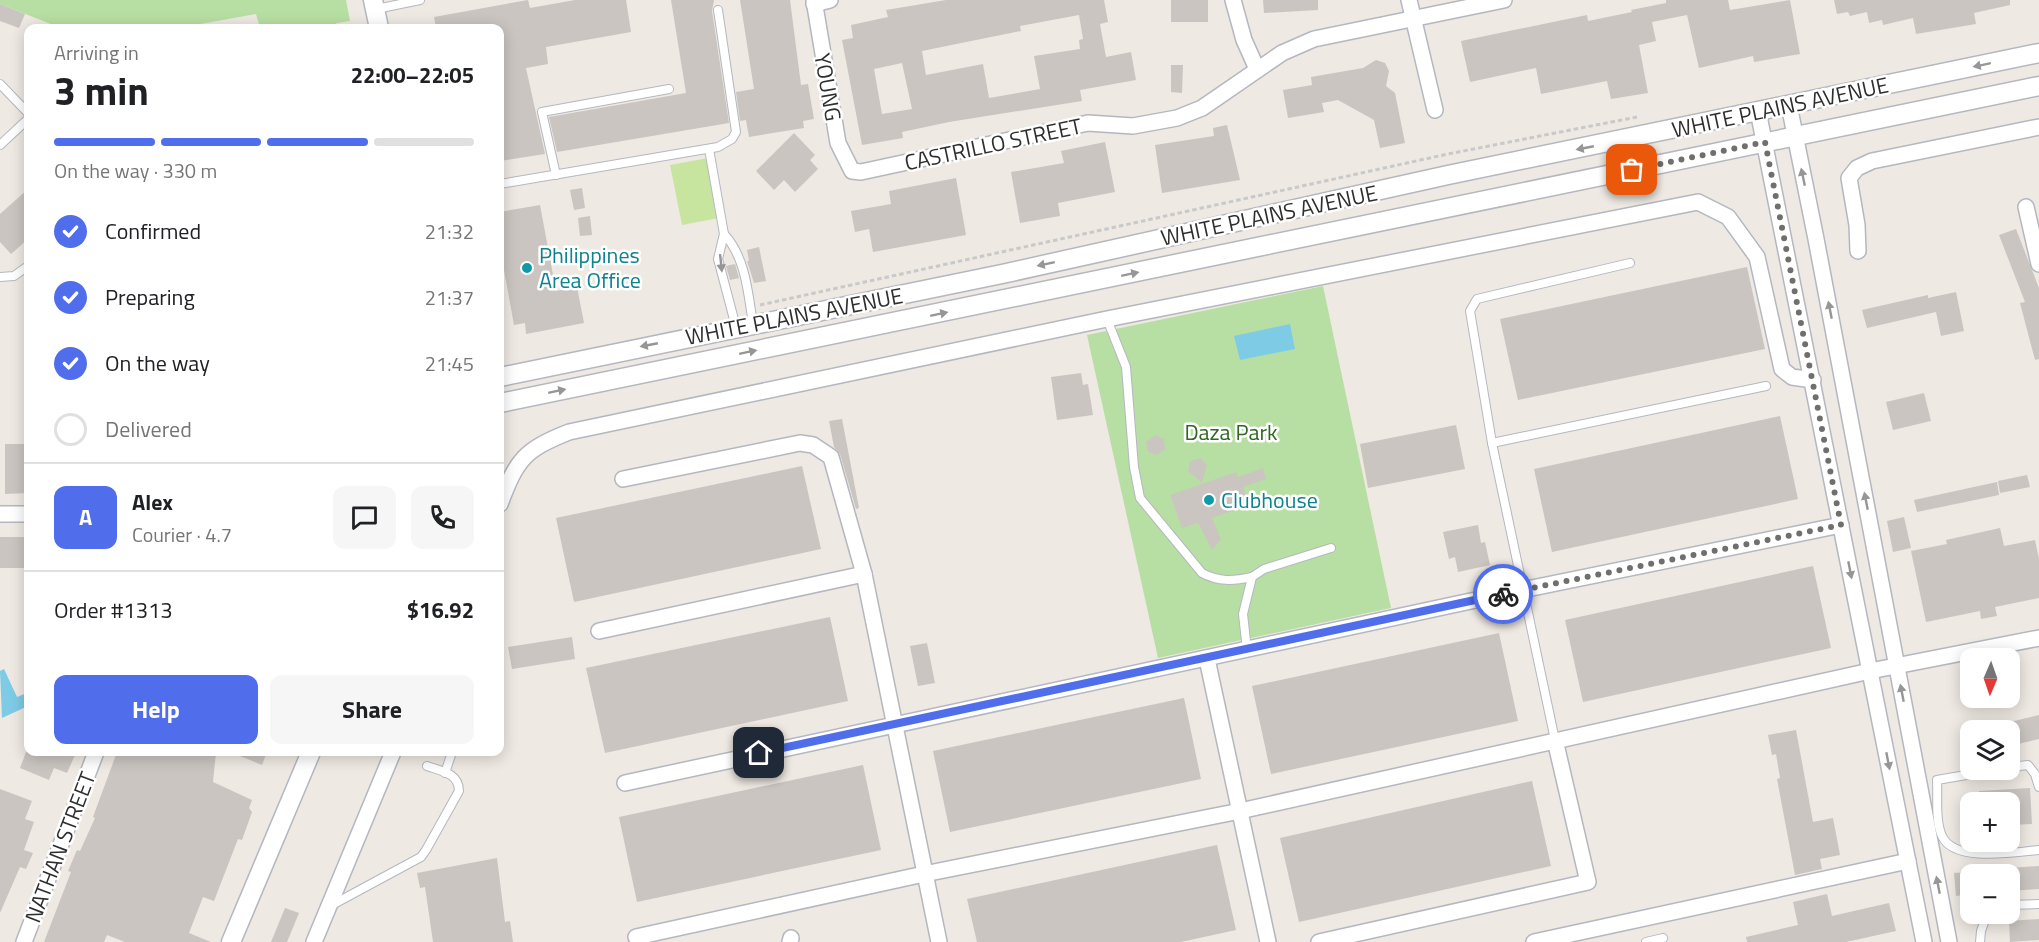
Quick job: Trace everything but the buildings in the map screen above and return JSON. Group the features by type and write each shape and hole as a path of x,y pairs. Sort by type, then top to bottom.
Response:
{"street":[{"path":"814,2 830,0"},
{"path":"1233,0 1244,40 1257,69"},
{"path":"1409,0 1434,110"},
{"name":"CASTRILLO STREET","path":"852,171 861,172 1088,123 1132,126 1177,118 1202,108 1282,53 1314,39 1504,0"},
{"name":"YOUNG","path":"814,2 838,143 852,171"},
{"path":"374,4 378,24"},
{"name":"WHITE PLAINS AVENUE","path":"504,376 1002,274 1437,178 2039,53"},
{"name":"WHITE PLAINS AVENUE","path":"504,402 2039,86"},
{"path":"1788,105 1949,942"},
{"path":"1758,111 1924,942"},
{"path":"1858,251 1857,225 1849,178 1857,168 1872,161 2039,127"},
{"path":"504,494 512,474 528,452 568,432 1107,320 1698,202 1728,217 1758,257 1782,369 1792,377 1813,380"},
{"path":"2026,207 2039,264"},
{"path":"1002,274 1008,300"},
{"path":"504,368 519,371"},
{"path":"623,479 800,443 813,445 831,457 864,574 939,942"},
{"path":"0,514 24,514"},
{"path":"625,783 894,723 1841,525"},
{"path":"599,631 864,574"},
{"path":"636,937 924,874 1240,811 1870,671 2039,638"},
{"path":"1207,659 1268,942"},
{"path":"1319,942 1588,882 1556,740"},
{"name":"NATHAN STREET","path":"24,942 94,756"},
{"path":"231,942 309,756"},
{"path":"314,942 391,756"},
{"path":"1534,942 1908,861"}],"lane":[{"path":"374,4 420,0"},
{"path":"504,183 710,149 726,143 736,132 718,10"},
{"path":"0,84 24,109"},
{"path":"556,175 542,112 669,89"},
{"path":"0,145 24,123"},
{"path":"710,149 724,234 718,259 744,326"},
{"path":"724,234 733,244 742,267 744,326"},
{"path":"1556,740 1492,443 1470,311 1477,299 1630,263"},
{"path":"0,277 14,276 24,269"},
{"path":"1107,320 1126,367 1134,467 1140,498 1202,573 1214,579 1224,580 1252,577 1264,569 1331,548"},
{"path":"1492,443 1766,386"},
{"path":"1247,650 1243,614 1252,577"},
{"path":"445,773 451,756"},
{"path":"2020,766 2028,765 2035,774 2039,787"},
{"path":"328,907 421,857 459,791 457,779 427,766"},
{"path":"1960,776 1937,780 1941,834 1954,848 1975,854 2039,850"},
{"path":"2020,905 2039,904"},
{"path":"1980,942 1983,924"},
{"path":"1646,942 1663,938"}],"green space":[{"path":"0,0 346,0 350,21 335,24 259,24 256,14 200,24 51,24 0,4"},
{"path":"708,158 719,218 682,225 670,165"},
{"name":"Daza Park","path":"1323,286 1391,608 1158,658 1087,335"}],"water":[{"path":"1290,324 1295,349 1240,360 1234,336"},
{"path":"4,669 17,697 24,694 24,708 2,718 0,671"}],"way so far":[{"path":"1503,594 1841,525 1765,142 1632,170"}],"place":[{"name":"Philippines Area Office","path":"527,268"},
{"name":"Clubhouse","path":"1209,500"}],"route":[{"path":"759,753 1503,594"}]}
